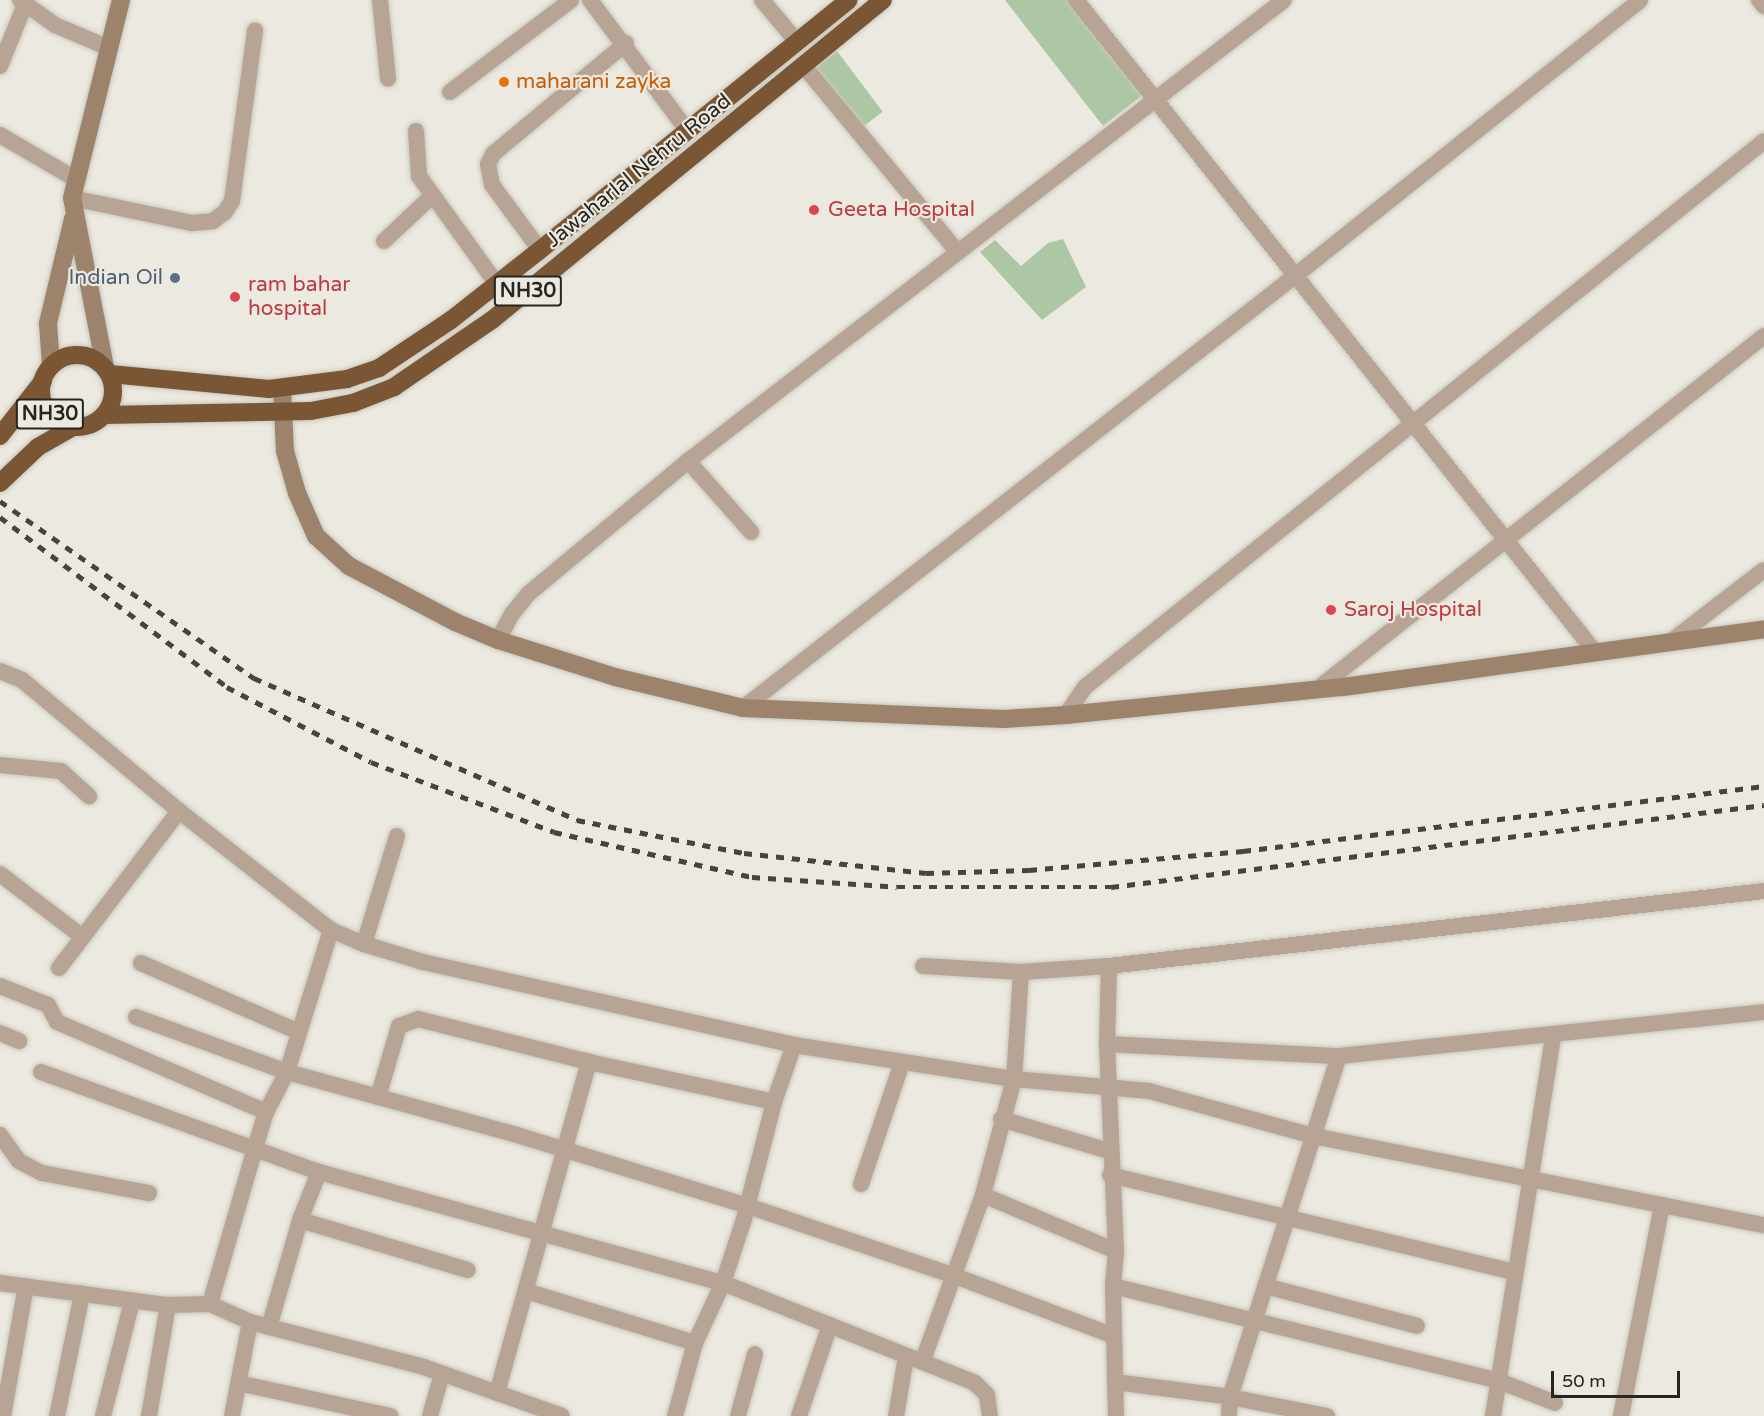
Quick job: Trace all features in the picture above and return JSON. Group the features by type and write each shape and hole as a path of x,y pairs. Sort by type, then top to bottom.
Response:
{"highway":[{"name":"Jawaharlal Nehru Road","path":"47,374 74,355 91,357 107,371 214,386 282,388 347,379 380,368 497,284 686,129 849,0"},
{"name":"Jawaharlal Nehru Road","path":"0,483 38,447 73,427 90,424 104,415 285,413 353,403 416,376 492,320 883,0"},
{"name":"NH30","path":"104,415 114,391 107,371"},
{"name":"NH30","path":"47,374 45,407 57,420 73,427"},
{"name":"NH30","path":"0,436 47,374"}],"street":[{"path":"47,374 48,323 74,197 121,0"},
{"path":"380,0 388,80"},
{"path":"450,92 571,0"},
{"path":"590,0 626,43 686,129"},
{"path":"762,0 797,42"},
{"path":"498,640 512,614 528,594 688,461 956,250 1284,0"},
{"path":"743,708 1296,276 1640,0"},
{"path":"1759,0 1764,6"},
{"path":"0,66 23,2 55,25 109,48"},
{"path":"1084,3 1156,99 1595,652"},
{"path":"0,135 74,197 192,223 213,220 225,212 232,201 255,30"},
{"path":"540,250 492,185 488,164 493,154 626,43"},
{"path":"802,65 956,250"},
{"path":"416,131 419,176 497,284"},
{"path":"1066,715 1084,687 1764,141"},
{"path":"384,242 432,196"},
{"path":"74,197 107,371"},
{"path":"1321,686 1764,336"},
{"path":"282,388 285,413 285,451 297,493 316,536 350,566 455,622 498,640 615,676 743,708 1004,719 1066,715 1321,686 1343,687 1764,629"},
{"path":"688,461 751,532"},
{"path":"1670,642 1764,570"},
{"path":"0,671 22,680 179,811 331,930 364,944 423,962 794,1045 1014,1079 1108,1084 1149,1091 1313,1136 1764,1225"},
{"path":"0,765 61,771 89,796"},
{"path":"59,968 80,935 179,811"},
{"path":"364,944 397,836"},
{"path":"0,874 80,935"},
{"path":"923,966 1021,972 1109,966 1764,891"},
{"path":"210,1304 266,1112 287,1072 331,930"},
{"path":"141,963 299,1032"},
{"path":"1109,966 1107,1044 1110,1175 1116,1251 1113,1286 1116,1416"},
{"path":"896,1416 915,1359 955,1275 982,1195 1001,1119 1014,1079 1021,972"},
{"path":"0,986 48,1005 57,1022 266,1112"},
{"path":"1107,1044 1340,1056 1554,1036 1764,1012"},
{"path":"136,1017 287,1072 564,1149 745,1205 955,1275 1114,1336"},
{"path":"378,1097 399,1026 418,1019 589,1062 774,1102"},
{"path":"0,1033 19,1041"},
{"path":"1493,1416 1554,1036"},
{"path":"675,1416 695,1343 723,1283 774,1102 794,1045"},
{"path":"1229,1416 1230,1397 1340,1056"},
{"path":"497,1393 543,1236 564,1149 589,1062"},
{"path":"861,1184 902,1063"},
{"path":"40,1072 319,1172 543,1236 723,1283 975,1383 987,1395 990,1416"},
{"path":"1001,1119 1110,1151"},
{"path":"0,1135 19,1161 42,1173 149,1193"},
{"path":"269,1327 300,1220 319,1172"},
{"path":"1110,1175 1515,1272"},
{"path":"982,1195 1116,1251"},
{"path":"1621,1416 1662,1205"},
{"path":"300,1220 468,1270"},
{"path":"0,1283 168,1305 210,1304 250,1322 442,1374 497,1393 532,1411 562,1416"},
{"path":"3,1416 26,1286"},
{"path":"1113,1286 1499,1381 1555,1403"},
{"path":"1265,1286 1417,1326"},
{"path":"526,1291 695,1343"},
{"path":"57,1416 82,1294"},
{"path":"103,1416 132,1301"},
{"path":"149,1416 168,1305"},
{"path":"232,1416 250,1322"},
{"path":"799,1416 830,1325"},
{"path":"738,1416 755,1354"},
{"path":"430,1416 442,1374"},
{"path":"1115,1382 1230,1397 1327,1416"},
{"path":"238,1383 390,1416"}],"green space":[{"path":"1005,0 1073,0 1145,93 1103,126"},
{"path":"837,51 883,112 857,131 811,70"},
{"path":"1063,239 1086,287 1042,320 980,252 995,240 1021,266 1048,243"}],"railway":[{"path":"0,501 254,678 577,820 744,853 926,873 1029,870 1243,851 1764,786"},
{"path":"0,517 227,687 371,762 554,832 752,877 897,887 1111,887 1764,805"}],"place":[{"name":"maharani zayka","path":"504,82"},
{"name":"Geeta Hospital","path":"814,210"},
{"name":"Indian Oil","path":"175,278"},
{"name":"ram bahar hospital","path":"235,297"},
{"name":"Saroj Hospital","path":"1331,610"}]}
